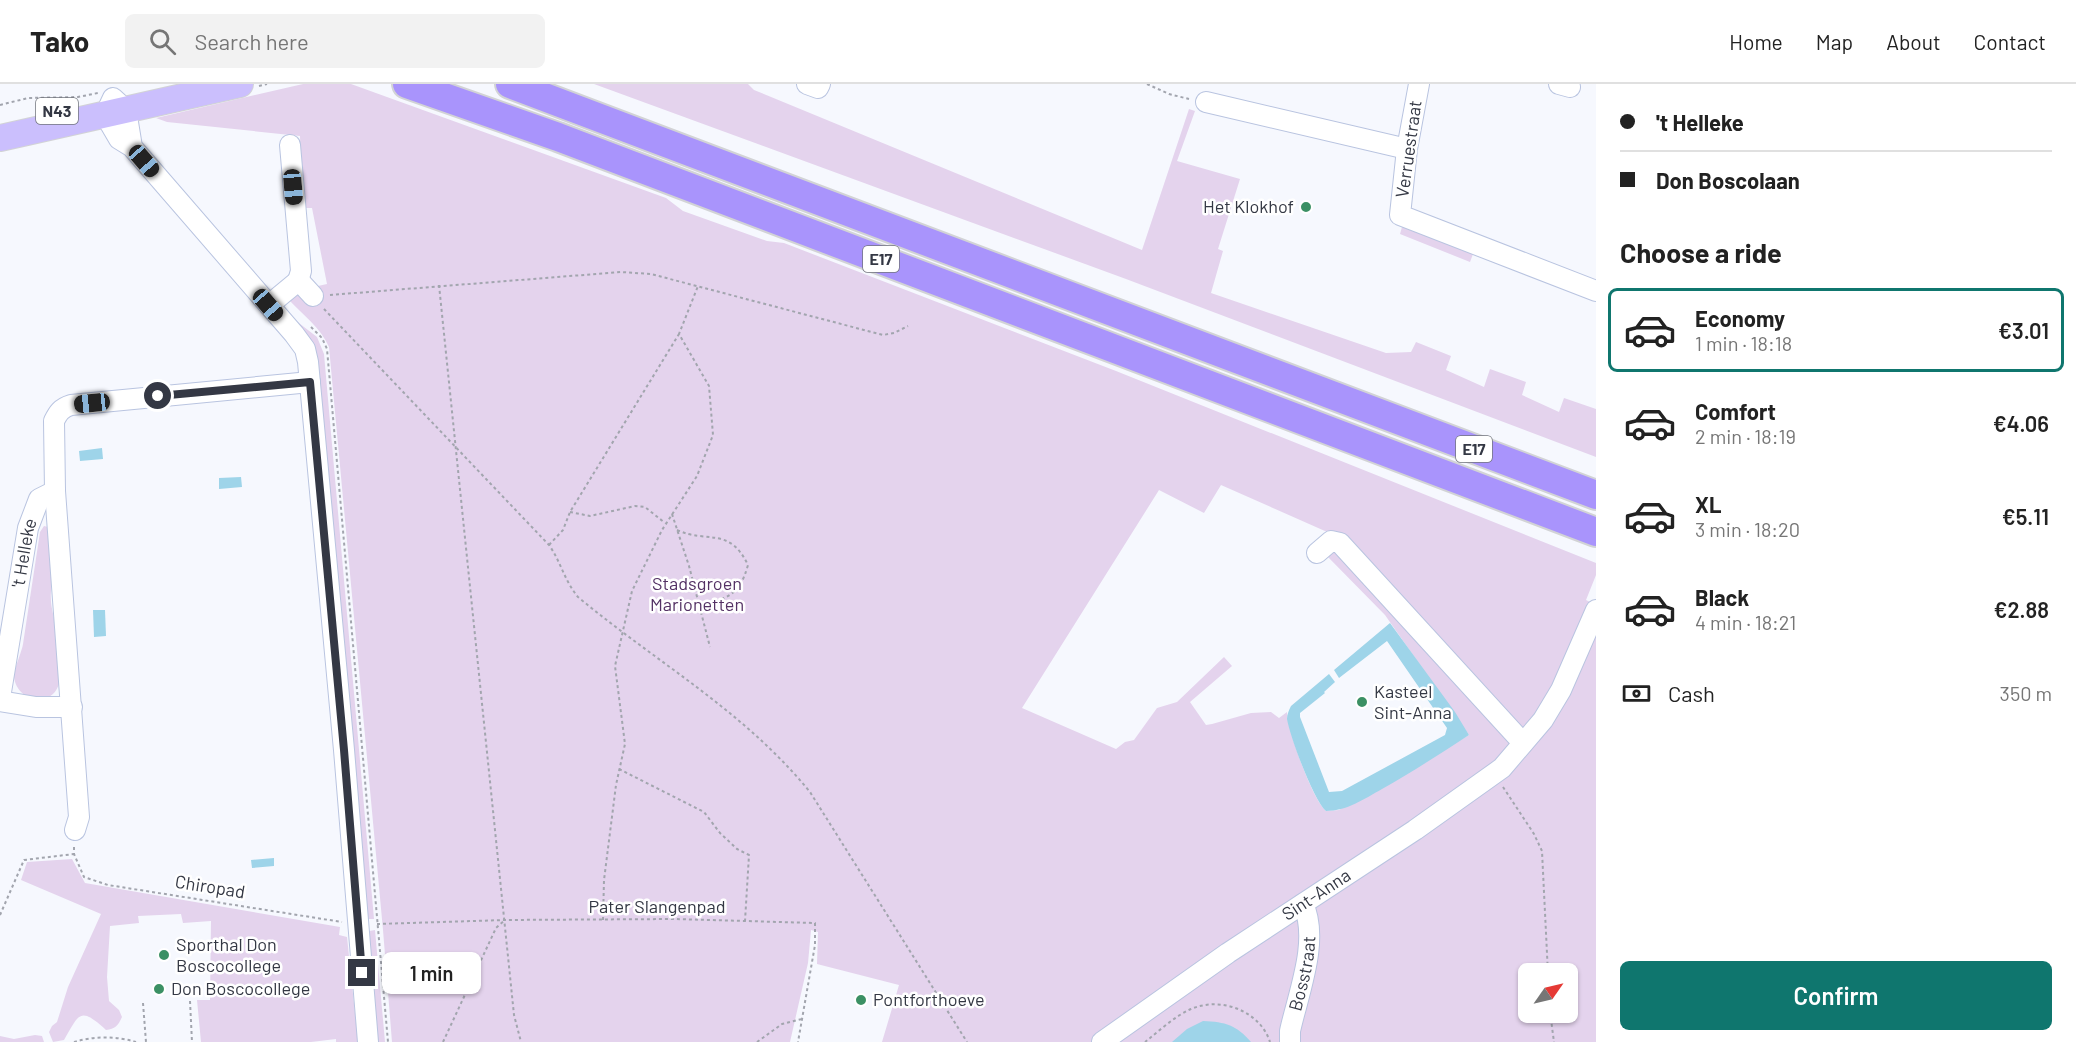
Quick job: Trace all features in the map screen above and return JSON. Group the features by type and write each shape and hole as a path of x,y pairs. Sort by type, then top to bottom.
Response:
{"highway":[{"name":"E17","path":"407,84 558,136 1588,529"},
{"name":"E17","path":"510,84 1594,494"}],"main road":[{"name":"N43","path":"0,138 69,122 111,104 174,84"},
{"name":"N43","path":"0,123 111,104 200,94 240,84"}],"street":[{"path":"807,84 818,88 820,84"},
{"name":"Verruestraat","path":"1419,84 1407,149 1400,215 1596,291"},
{"path":"1206,102 1407,149"},
{"path":"111,104 119,139 132,147 305,349 343,738 368,1042"},
{"path":"268,305 298,281 301,271 290,145"},
{"path":"298,281 313,296"},
{"name":"'t Helleke","path":"75,830 80,817 55,490 54,421 57,413 71,405 310,382"},
{"name":"'t Helleke","path":"55,490 39,499 28,528 0,700 36,707 72,707"},
{"path":"1317,553 1331,541 1340,543 1523,742"},
{"name":"Sint-Anna","path":"1102,1042 1218,960 1415,830 1502,768 1543,720 1561,690 1596,610"},
{"name":"Bosstraat","path":"1290,1042 1290,1031 1310,936 1308,914 1303,904"}],"path":[{"path":"1147,84 1169,94 1206,102"},
{"path":"0,105 27,98 78,97 111,104"},
{"path":"313,296 621,272 651,274 883,335 894,333 908,326"},
{"path":"439,285 514,1015 521,1042"},
{"path":"549,545 563,530 570,512 679,334 698,286"},
{"path":"313,296 456,450 549,545 556,555 568,585 578,597 730,712 787,764 810,792 967,1042"},
{"path":"603,920 604,880 619,769 625,744 615,666 632,591 666,523 697,476 713,435 709,386 679,334"},
{"path":"570,512 590,516 635,506 645,507 666,523"},
{"path":"672,514 710,647"},
{"path":"677,530 730,542 741,551 748,565 736,593 700,608"},
{"path":"619,769 704,812 720,833 737,849 749,855 745,921"},
{"path":"1494,774 1534,834 1542,851 1547,963"},
{"name":"Chiropad","path":"0,915 24,861 74,854 84,877 108,885 351,924 358,923"},
{"path":"443,1042 496,928 505,920"},
{"name":"Pater Slangenpad","path":"388,1042 378,924 505,920 815,923 815,945 798,1042"},
{"path":"190,1001 192,1042"},
{"path":"143,1004 146,1042"},
{"path":"1145,1042 1191,1009 1215,1004 1244,1011 1265,1030 1270,1042"},
{"path":"757,1042 782,1024 802,1019"},
{"path":"1551,1023 1554,1042"},
{"path":"74,1042 86,1038 103,1038 136,1042"}],"green space":[{"name":"Stadsgroen Marionetten","path":"303,84 351,84 666,198 683,211 767,241 784,243 1116,371 1596,563 1596,575 1586,600 1596,605 1596,1042 882,1042 899,985 817,964 818,932 811,930 808,963 790,1042 392,1042 329,347 317,328 289,300 300,290 327,284 312,208 302,208 300,136 167,122 156,118","holes":["1221,485 1343,539 1328,557 1385,615 1469,735 1339,810 1326,811 1314,793 1302,764 1287,712 1279,718 1271,712 1251,713 1206,725 1190,702 1232,666 1224,657 1177,702 1157,708 1134,740 1125,742 1116,749 1022,708 1159,490 1204,513"]},
{"path":"594,84 748,84 754,90 1142,250 1189,109 1195,111 1177,161 1240,179 1218,249 1223,251 1211,293 1386,353 1411,352 1416,342 1451,356 1446,370 1484,387 1490,369 1526,382 1522,395 1559,412 1564,398 1596,409 1596,457 1126,279"},
{"path":"1402,227 1473,254 1470,262 1400,234"},
{"path":"291,317 317,337 324,354 374,919 364,919 322,449"},
{"path":"44,526 52,528 51,599 59,643 61,675 58,688 50,696 37,699 21,692 14,675 23,644 40,532"},
{"path":"72,859 85,883 340,927 339,935 347,937 358,1042 336,1042 336,1039 311,1042 201,1042 197,1000 210,1000 211,921 183,923 181,914 138,916 139,923 110,926 107,977 109,1001 119,1010 121,1020 114,1028 106,1030 90,1018 80,1016 64,1040 53,1042 49,1032 57,1022 68,987 101,914 21,880 27,862"},
{"path":"375,930 385,1042 374,1042 364,932"},
{"path":"0,1036 14,1039 42,1036 44,1042 0,1042"}],"water":[{"path":"102,448 103,459 80,461 79,451"},
{"path":"241,477 242,487 219,489 219,478"},
{"path":"93,610 105,610 106,636 94,637"},
{"path":"1390,623 1455,712 1469,735 1362,800 1348,807 1326,811 1315,795 1303,768 1287,719 1291,706 1329,674 1335,682 1300,713 1300,717 1329,792 1342,791 1445,735 1447,728 1387,641 1339,678 1334,670"},
{"path":"274,858 274,866 252,868 251,860"},
{"path":"1203,1021 1230,1026 1251,1042 1172,1042 1187,1029"}],"place":[{"name":"Het Klokhof","path":"1306,207"},
{"name":"Kasteel Sint-Anna","path":"1362,702"},
{"name":"Sporthal Don Boscocollege","path":"164,955"},
{"name":"Don Boscocollege","path":"159,989"},
{"name":"Pontforthoeve","path":"861,1000"}],"route":[{"path":"158,396 310,382 362,973"}]}
